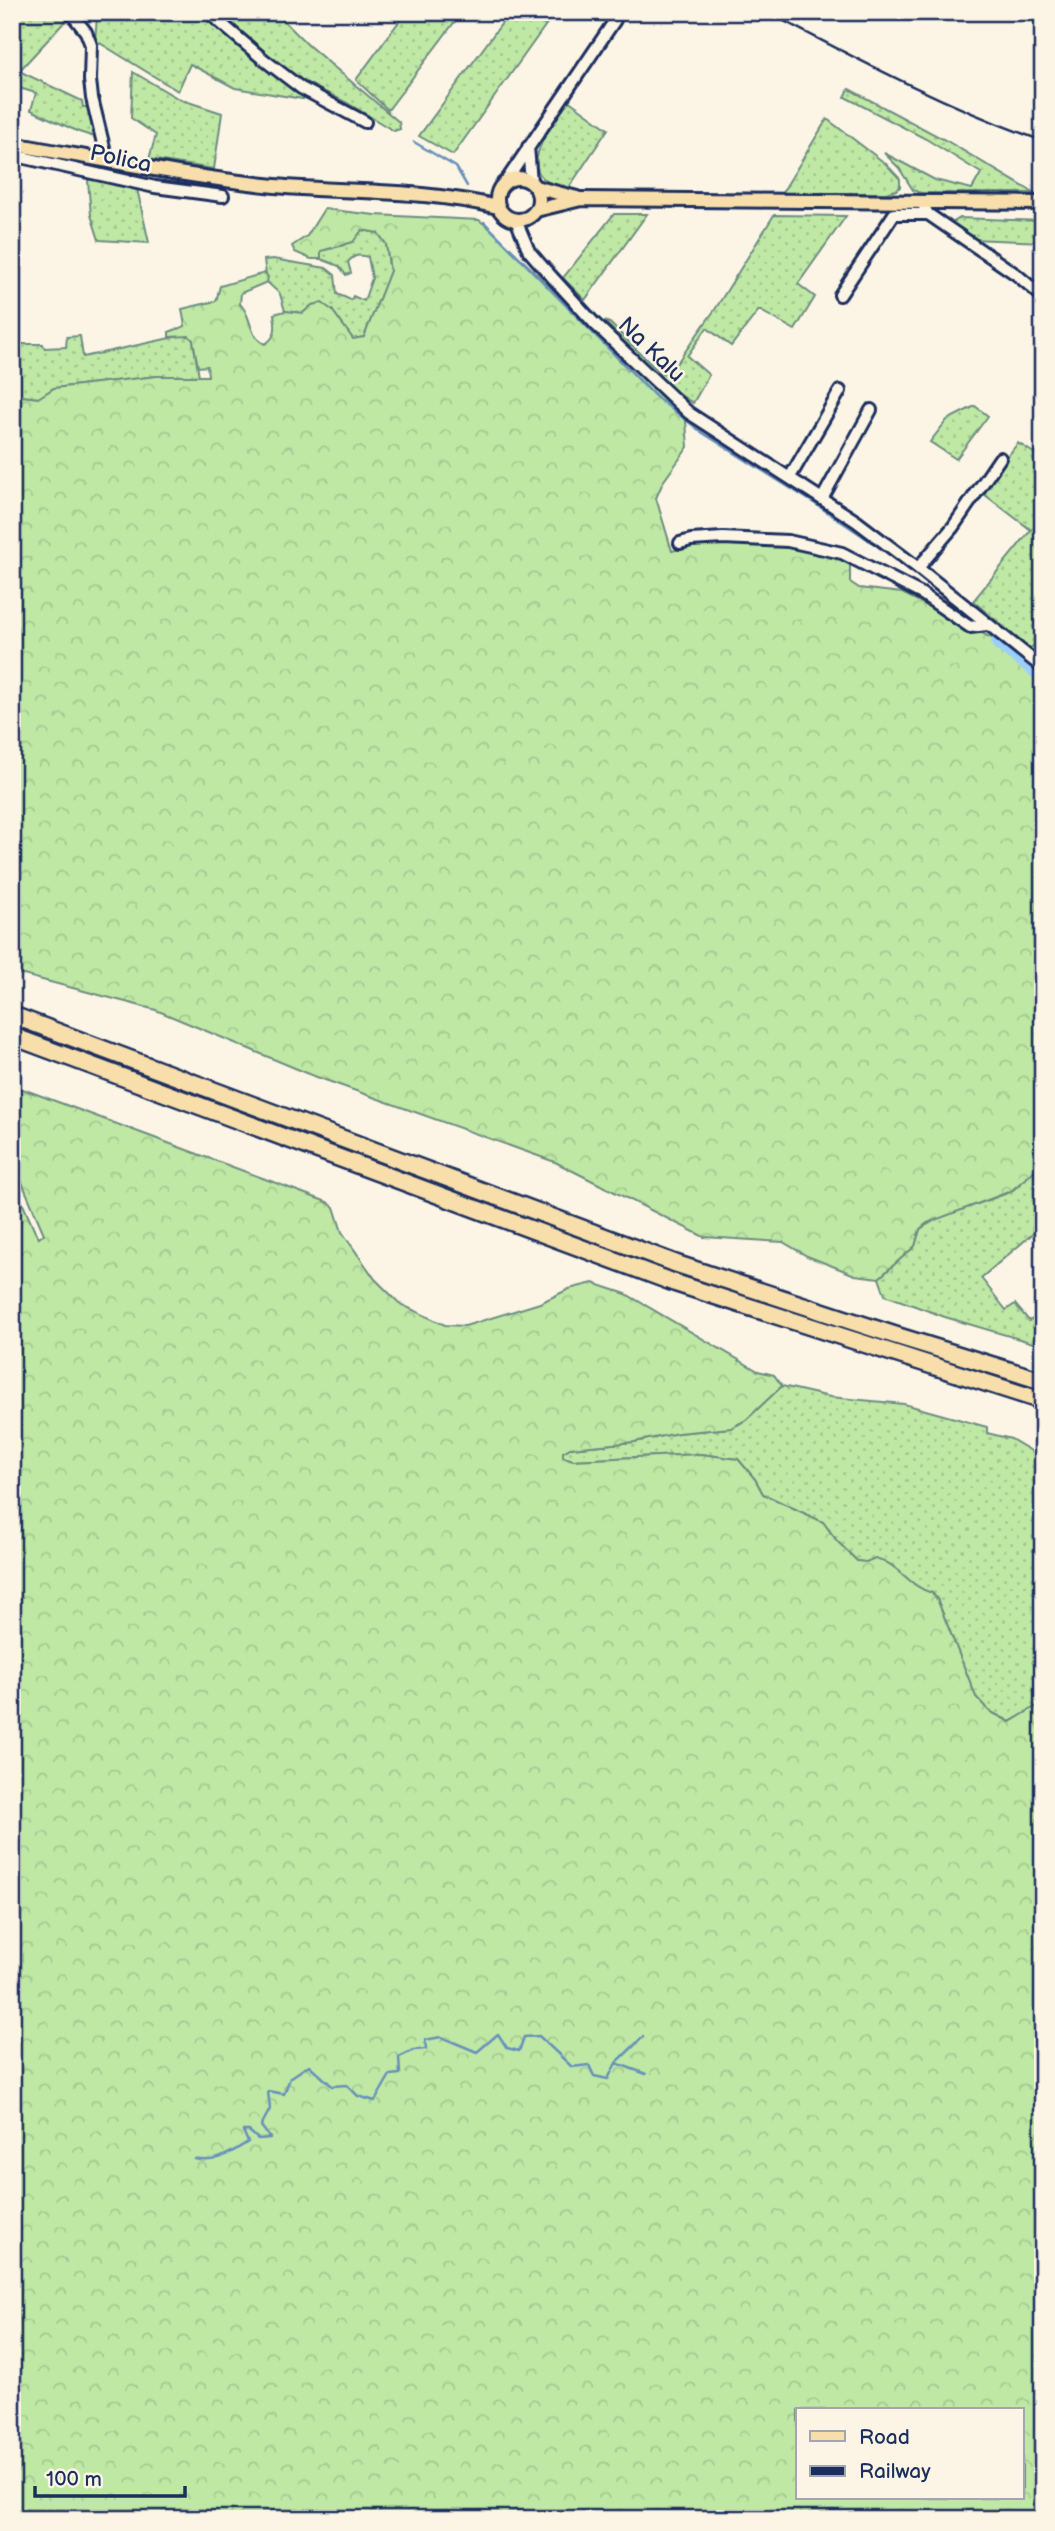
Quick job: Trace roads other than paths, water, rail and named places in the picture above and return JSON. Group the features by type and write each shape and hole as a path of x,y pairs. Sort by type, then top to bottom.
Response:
{"highway":[{"path":"12,1015 677,1264 1043,1381"},
{"path":"12,1036 675,1283 1043,1401"}],"main road":[{"path":"12,144 274,186 455,197 498,207 505,216 516,220 527,218 536,210 581,199 1043,203"},
{"path":"455,197 502,186 516,177 581,199"},
{"path":"533,184 539,198 536,210"},
{"path":"498,207 502,186"}],"street":[{"name":"Polica","path":"70,12 86,32 91,45 92,98 107,160"},
{"path":"208,12 301,88 365,122"},
{"path":"502,186 615,20"},
{"path":"528,147 533,184"},
{"name":"Polica","path":"12,155 155,187 223,197"},
{"path":"920,201 928,214 1017,275 1043,297"},
{"path":"840,295 894,214 928,214"},
{"name":"Na Kalu","path":"516,220 529,251 594,323 660,387 700,420 790,477 918,568 1043,668"},
{"path":"790,477 840,391"},
{"path":"822,499 871,410"},
{"path":"918,568 953,527 1000,458"},
{"path":"680,543 723,538 788,541 842,553 922,594 970,626 988,625"}],"waterway":[{"path":"414,142 456,167 467,186"},
{"path":"484,222 656,397 703,433 910,568"},
{"path":"1000,642 1043,674"},
{"path":"195,2159 223,2157 248,2142 243,2131 249,2131 258,2139 270,2138 261,2126 270,2109 268,2091 284,2094 290,2078 309,2065 332,2086 347,2085 358,2096 375,2101 390,2075 400,2074 399,2057 414,2050 426,2049 425,2040 441,2037 477,2052 498,2034 507,2048 519,2051 524,2037 539,2036 572,2067 589,2065 594,2076 608,2079 616,2063 646,2074"},
{"path":"617,2062 643,2037"}],"railway":[{"path":"767,12 937,98 1043,141"}]}
